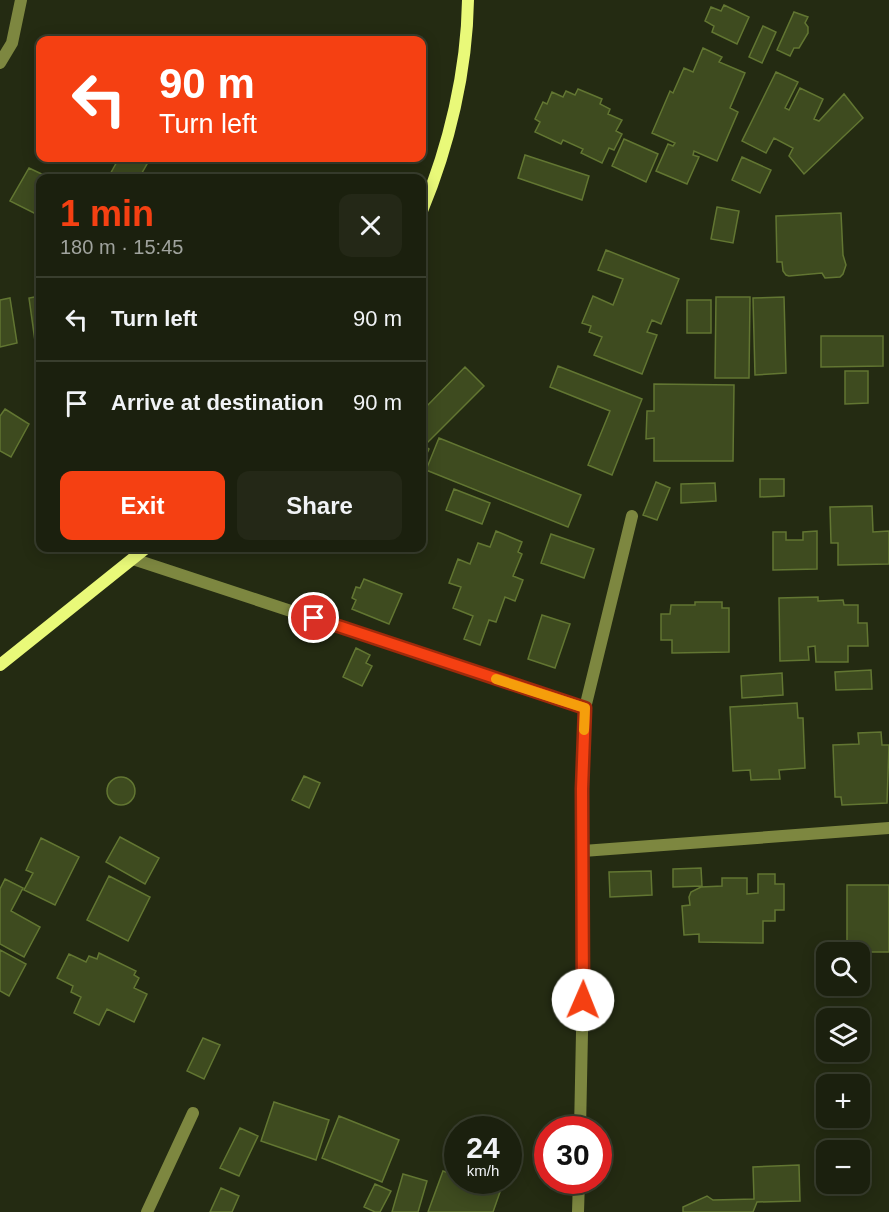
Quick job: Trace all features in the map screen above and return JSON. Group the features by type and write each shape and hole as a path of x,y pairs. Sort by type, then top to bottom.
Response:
{"main road":[{"path":"426,199 448,132 461,72 468,0"},
{"path":"0,665 141,552"}],"street":[{"path":"0,63 12,43 21,0"},
{"path":"580,1116 582,789 585,708 632,516"},
{"path":"133,559 585,708"},
{"path":"583,850 889,828"},
{"path":"147,1212 193,1113"},
{"path":"578,1212 579,1194"}],"building":[{"path":"724,5 749,17 737,44 712,32 714,26 705,21 711,7 721,11"},
{"path":"794,12 808,17 805,23 808,33 799,48 794,48 790,56 777,50"},
{"path":"763,26 776,32 762,63 749,57"},
{"path":"703,48 722,57 719,62 745,73 730,108 738,112 717,161 694,151 693,155 699,157 687,184 656,171 668,144 673,146 675,143 652,133 670,91 673,93 684,68 693,72"},
{"path":"776,72 798,82 785,108 789,110 800,88 823,99 814,119 819,121 844,94 863,118 804,174 789,156 793,148 774,138 766,153 742,141"},
{"path":"578,89 602,99 600,104 610,109 608,114 622,120 616,131 622,134 614,150 609,148 602,163 581,153 583,149 563,140 561,144 535,132 540,122 535,119 543,102 547,104 552,92 563,97 566,91 575,95"},
{"path":"624,139 658,154 646,182 612,166"},
{"path":"525,155 589,176 582,200 518,178"},
{"path":"742,157 771,170 760,193 732,180"},
{"path":"117,162 147,164 141,174 110,174"},
{"path":"29,168 42,174 36,174 36,214 10,201"},
{"path":"717,207 739,211 733,243 711,239"},
{"path":"841,213 843,255 846,265 843,274 840,277 825,278 822,273 786,275 782,262 777,262 776,216"},
{"path":"606,250 679,279 661,324 652,320 647,332 657,335 642,374 594,355 602,337 589,332 591,326 582,323 593,296 613,305 623,279 598,270"},
{"path":"36,297 35,341 29,298"},
{"path":"716,297 750,297 749,378 715,378"},
{"path":"784,297 786,373 755,375 753,298"},
{"path":"10,298 17,343 0,347 0,300"},
{"path":"687,300 711,300 711,333 687,333"},
{"path":"821,336 883,336 883,366 821,367"},
{"path":"558,366 642,399 612,475 588,465 610,411 550,387"},
{"path":"465,367 484,386 427,443 426,407"},
{"path":"845,371 868,371 868,403 845,404"},
{"path":"654,384 734,385 733,461 654,461 654,438 646,439 647,411 654,411"},
{"path":"5,409 29,424 11,457 0,451 0,416"},
{"path":"439,438 581,495 568,527 426,470"},
{"path":"760,479 784,479 784,496 760,497"},
{"path":"656,482 670,488 657,520 643,515"},
{"path":"715,483 716,501 681,503 681,484"},
{"path":"454,489 490,503 482,524 446,510"},
{"path":"872,506 873,532 889,531 889,564 838,565 838,543 831,543 830,507"},
{"path":"496,531 522,542 518,552 522,554 513,576 523,580 515,601 505,597 496,622 489,620 480,645 464,639 473,616 453,608 461,587 449,583 458,559 470,564 478,543 490,547"},
{"path":"817,531 817,569 773,570 773,532 786,532 786,540 803,540 803,532"},
{"path":"551,534 594,549 584,578 541,563"},
{"path":"364,579 402,594 389,624 352,609 356,600 352,598 356,587 360,588"},
{"path":"818,597 818,601 843,600 844,605 858,605 858,623 867,623 868,646 848,646 848,662 816,662 815,646 808,647 809,660 780,661 779,598"},
{"path":"695,602 722,602 722,608 729,608 729,652 672,653 672,640 661,640 661,614 670,614 671,605 695,605"},
{"path":"542,615 570,624 555,668 528,659"},
{"path":"356,648 370,655 366,663 372,666 362,686 343,677"},
{"path":"871,670 872,689 836,690 835,672"},
{"path":"782,673 783,695 742,698 741,676"},
{"path":"797,703 798,718 803,718 805,768 779,770 780,779 751,780 750,770 733,771 730,707"},
{"path":"881,732 882,745 889,745 887,803 842,805 841,797 835,797 833,745 859,744 858,733"},
{"path":"304,776 320,783 309,808 292,800"},
{"path":"121,777 131,781 135,791 131,801 121,805 111,801 107,791 111,781"},
{"path":"120,837 159,858 145,884 106,862"},
{"path":"41,838 79,857 55,905 24,890 33,873 26,870"},
{"path":"701,868 702,886 673,887 673,869"},
{"path":"651,871 652,895 610,897 609,872"},
{"path":"758,874 775,874 775,884 784,884 784,910 775,910 775,921 763,921 763,943 699,942 699,934 684,935 682,906 690,905 691,892 701,887 722,886 722,878 747,878 747,894 758,893"},
{"path":"109,876 150,897 128,941 87,920"},
{"path":"5,879 23,888 11,911 40,927 24,957 0,944 0,889"},
{"path":"847,885 889,885 889,952 870,952 870,942 847,942"},
{"path":"0,950 26,964 9,996 0,991"},
{"path":"99,953 136,971 134,975 139,978 134,988 147,994 134,1022 107,1009 99,1025 74,1013 81,997 71,992 73,986 57,978 69,954 86,962 89,956 97,959"},
{"path":"203,1038 220,1045 204,1079 187,1071"},
{"path":"274,1102 329,1120 316,1160 261,1141"},
{"path":"339,1116 399,1140 382,1182 322,1158"},
{"path":"240,1128 258,1136 239,1176 220,1168"},
{"path":"799,1165 800,1201 757,1202 753,1212 683,1212 683,1207 707,1196 713,1200 754,1199 753,1167"},
{"path":"443,1171 444,1194 499,1194 493,1212 428,1212"},
{"path":"403,1174 427,1181 418,1212 392,1212"},
{"path":"375,1184 391,1191 380,1212 364,1207"},
{"path":"221,1188 239,1196 232,1212 210,1212"}],"slow traffic":[{"path":"496,679 585,708 584,730"}],"route":[{"path":"314,618 585,708 582,789 583,1000"}]}
